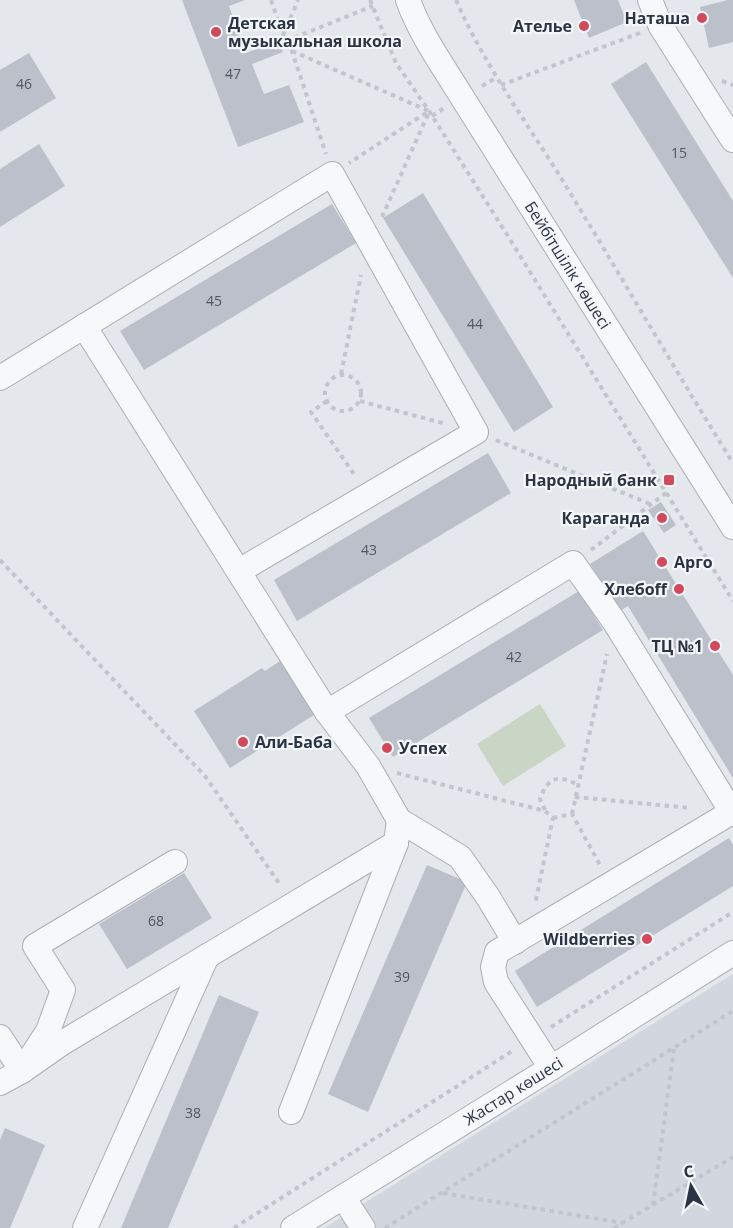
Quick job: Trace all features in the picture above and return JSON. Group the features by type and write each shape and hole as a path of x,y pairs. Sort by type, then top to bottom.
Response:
{"street":[{"name":"Бейбітшілік көшесі","path":"408,0 433,50 468,107 733,527"},
{"path":"650,0 660,25 733,140"},
{"path":"0,378 332,174 476,432 239,571"},
{"path":"84,326 327,712 368,766 398,832 460,858 488,897 522,937"},
{"path":"327,712 573,563 614,621 733,813 497,952 493,967 496,982 551,1068"},
{"path":"0,1083 22,1071 62,1043 294,904 398,832"},
{"path":"291,1112 398,832"},
{"path":"22,1071 48,1031 63,990 35,946 175,862"},
{"name":"Жастар көшесі","path":"293,1228 733,953"},
{"path":"85,1228 207,956"},
{"path":"0,1037 22,1071"},
{"path":"343,1197 363,1228"}],"path":[{"path":"271,0 283,35 292,51 332,174 429,111"},
{"path":"283,35 298,0"},
{"path":"370,0 396,63 429,111 733,601"},
{"path":"456,0 501,85 557,172 733,463"},
{"path":"286,41 373,6"},
{"path":"501,85 660,25"},
{"path":"292,51 429,111"},
{"path":"341,375 354,378 361,388 360,401 351,410 338,411 327,400 324,391 330,380 341,375"},
{"path":"327,400 311,412 369,495"},
{"path":"360,401 476,432 650,504"},
{"path":"573,563 666,493"},
{"path":"0,560 205,776 294,904"},
{"path":"611,884 572,814 614,621"},
{"path":"368,766 545,811"},
{"path":"553,818 545,811 540,799 544,786 555,779 566,778 578,785"},
{"path":"575,797 733,813"},
{"path":"553,818 572,814"},
{"path":"522,937 553,818"},
{"path":"234,1228 733,912"},
{"path":"385,1228 733,1011"},
{"path":"653,1205 674,1048"},
{"path":"614,1228 733,1157"},
{"path":"442,1193 623,1222"}],"shaded area":[{"path":"733,974 733,1228 324,1228"}],"green space":[{"path":"540,704 566,746 503,786 477,744"}],"building":[{"path":"182,0 245,0 229,6 246,53 279,41 283,52 252,64 264,94 289,85 304,122 238,147"},
{"path":"574,0 618,0 627,22 589,38"},
{"path":"733,0 733,42 709,48 700,7"},
{"path":"29,53 56,98 0,132 0,70"},
{"path":"646,62 733,201 733,278 611,84"},
{"path":"39,144 65,186 0,227 0,169"},
{"path":"423,193 553,407 514,432 383,218"},
{"path":"332,204 356,243 144,370 120,331"},
{"path":"488,453 511,493 297,621 274,580"},
{"name":"Караганда","path":"661,502 676,525 664,533 648,510"},
{"path":"643,531 733,675 733,778 628,606 620,611 590,564"},
{"path":"579,591 603,630 393,757 369,718"},
{"name":"Али-Баба","path":"280,661 314,715 230,768 194,711 262,668 265,671"},
{"path":"729,838 733,845 733,886 537,1007 515,971"},
{"path":"427,865 467,882 368,1112 328,1094"},
{"path":"184,873 212,918 127,969 99,924"},
{"path":"219,995 259,1012 168,1228 121,1228"},
{"path":"5,1128 45,1145 10,1228 0,1228 0,1140"}],"place":[{"name":"Наташа","path":"702,18"},
{"name":"Ателье","path":"584,26"},
{"name":"Детская музыкальная школа","path":"216,32"},
{"name":"Народный банк","path":"669,480"},
{"name":"Караганда","path":"662,518"},
{"name":"Арго","path":"662,562"},
{"name":"Хлебoff","path":"679,589"},
{"name":"ТЦ №1","path":"715,646"},
{"name":"Али-Баба","path":"243,742"},
{"name":"Успех","path":"387,748"},
{"name":"Wildberries","path":"647,939"}]}
